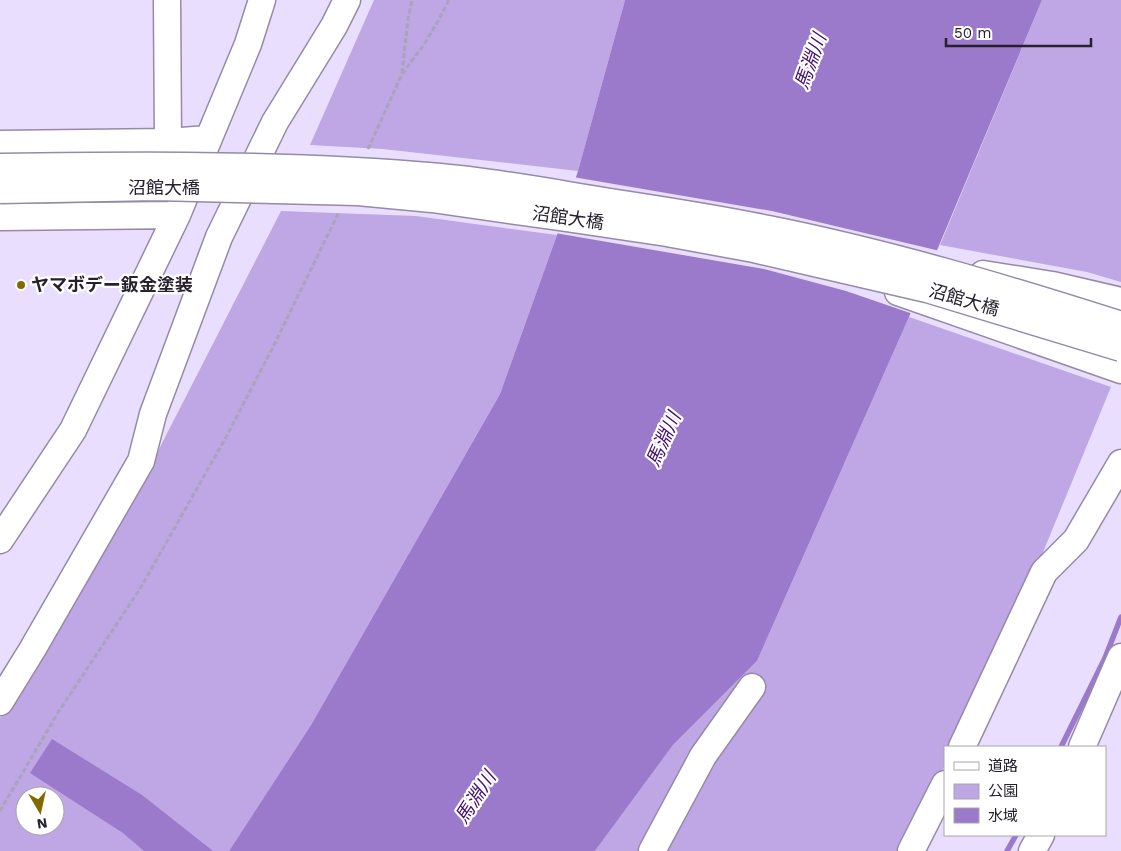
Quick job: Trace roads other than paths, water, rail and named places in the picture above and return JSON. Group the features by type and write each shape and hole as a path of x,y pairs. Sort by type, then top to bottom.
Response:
{"street":[{"path":"167,0 168,142"},
{"path":"0,540 8,516 73,430 176,215 248,44 262,0"},
{"path":"0,702 141,461 153,414 219,237 275,122 348,0"},
{"path":"0,144 168,142 208,139"},
{"name":"沼館大橋","path":"0,167 158,165 364,171 444,177 577,196 768,229 901,260 1033,297 1121,325"},
{"name":"沼館大橋","path":"0,190 156,187 358,192 452,202 667,233 754,249 927,289 1121,348"},
{"path":"0,218 176,215"},
{"path":"901,260 1052,285 1121,301"},
{"path":"832,267 965,316 1121,370"},
{"path":"962,746 1044,572 1076,540 1121,463"},
{"path":"1082,746 1121,657"},
{"path":"652,851 703,756 752,687"},
{"path":"911,851 944,786"},
{"path":"1032,851 1040,836"}],"water":[{"name":"馬淵川","path":"625,0 1042,0 909,317 757,661 673,745 595,851 229,851 311,725 500,394 578,171"},
{"path":"52,739 142,795 213,851 144,851 123,833 65,796 65,786 50,786 30,773"}],"waterway":[{"path":"1061,746 1105,658 1121,617"},
{"path":"1007,851 1015,836"}],"place":[{"name":"ヤマボデー鈑金塗装","path":"21,285"}]}
